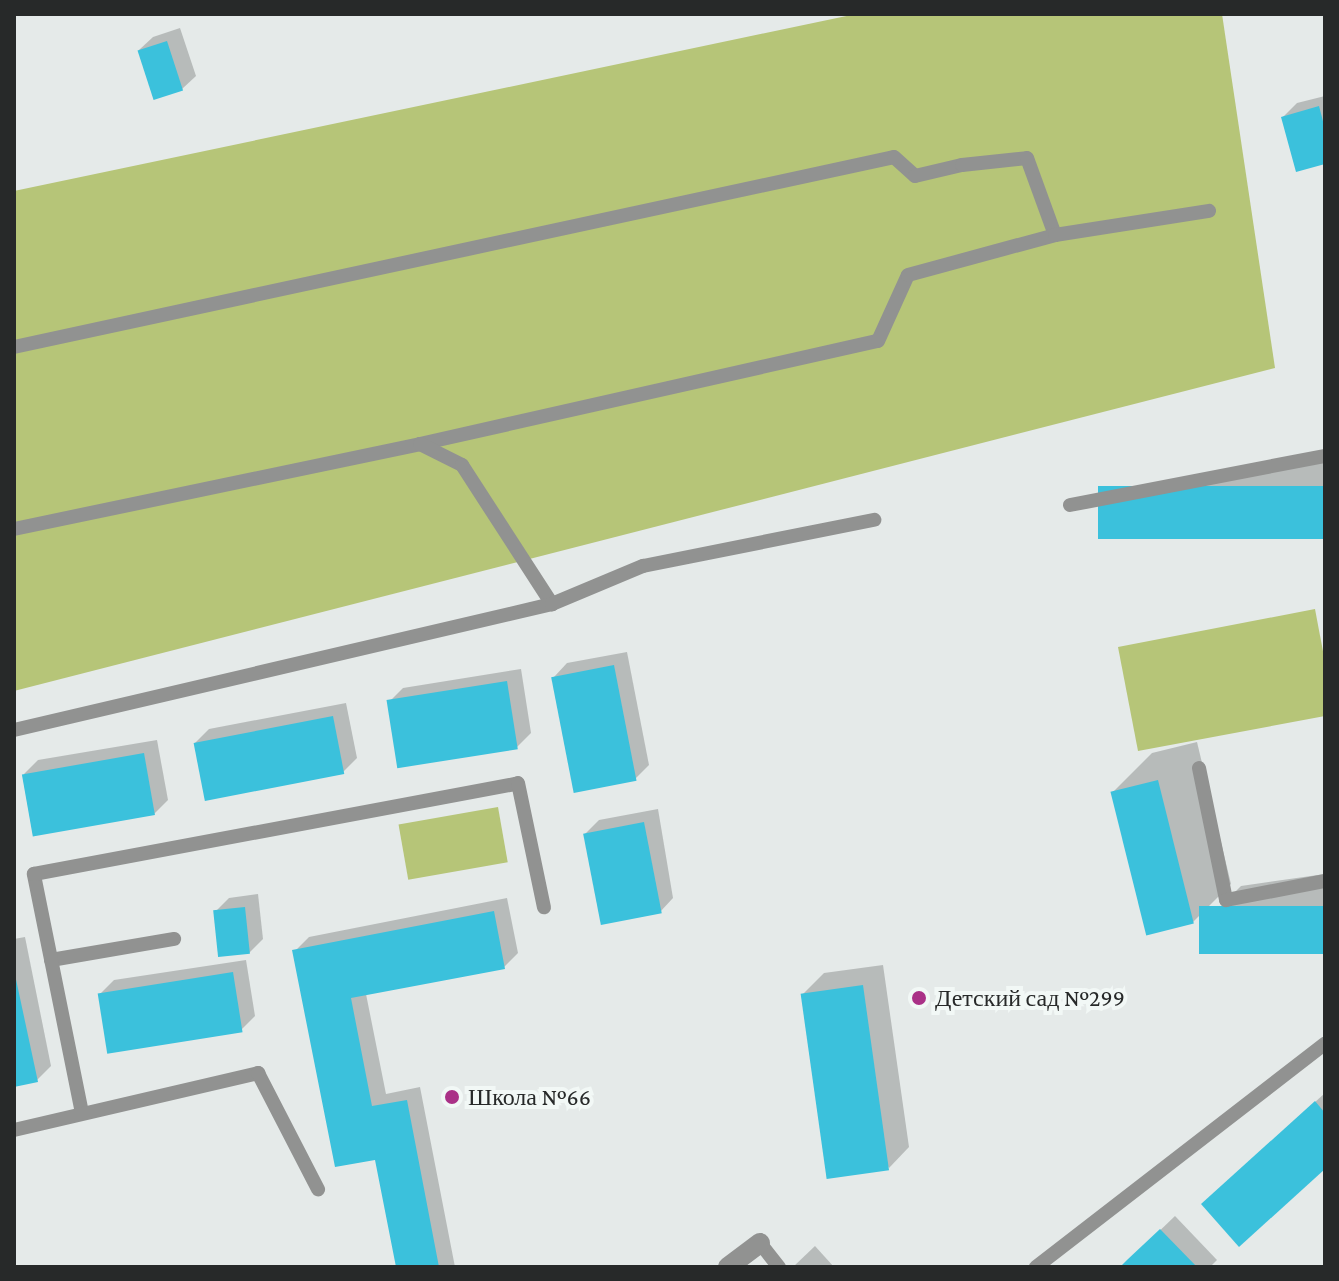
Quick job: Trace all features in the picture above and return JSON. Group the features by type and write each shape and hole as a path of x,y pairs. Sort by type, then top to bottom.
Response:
{"street":[{"path":"728,1267 760,1243"}],"lane":[{"path":"14,347 894,157 915,176 962,165 1027,158 1055,235"},
{"path":"14,529 420,444 878,341 908,275 1055,235 1209,211"},
{"path":"420,444 462,465 552,604"},
{"path":"1070,505 1325,456"},
{"path":"14,730 552,604 643,566 874,520"},
{"path":"1199,768 1226,900 1325,881"},
{"path":"82,1113 34,874 518,783 544,907"},
{"path":"51,960 174,939"},
{"path":"1036,1267 1325,1044"},
{"path":"14,1130 258,1073 318,1189"},
{"path":"760,1243 779,1267"}],"green space":[{"path":"856,14 1222,14 1275,368 14,691 14,191"},
{"path":"1315,609 1325,662 1325,716 1138,751 1118,647"},
{"path":"498,807 508,862 408,880 399,825"}],"building":[{"path":"167,41 183,90 154,100 138,51"},
{"path":"1319,106 1325,129 1325,164 1296,172 1281,117"},
{"path":"1098,486 1325,486 1325,539 1098,539"},
{"path":"614,665 637,781 574,793 551,677"},
{"path":"507,681 518,749 397,768 387,700"},
{"path":"333,716 344,774 205,801 194,743"},
{"path":"144,753 155,815 33,837 22,775"},
{"path":"1158,780 1194,924 1146,935 1110,792"},
{"path":"644,822 662,913 601,925 583,834"},
{"path":"1199,906 1325,906 1325,954 1199,954"},
{"path":"245,907 250,954 218,957 213,910"},
{"path":"494,911 505,969 351,998 372,1106 407,1100 439,1267 396,1267 375,1160 335,1167 292,950"},
{"path":"14,970 38,1082 14,1087"},
{"path":"233,972 243,1032 107,1054 98,993"},
{"path":"863,985 889,1170 827,1179 801,994"},
{"path":"1315,1101 1325,1113 1325,1169 1239,1247 1201,1204"},
{"path":"1160,1229 1197,1267 1120,1267 1127,1260"}],"place":[{"name":"Детский сад №299","path":"919,998"},
{"name":"Школа №66","path":"452,1097"}]}
